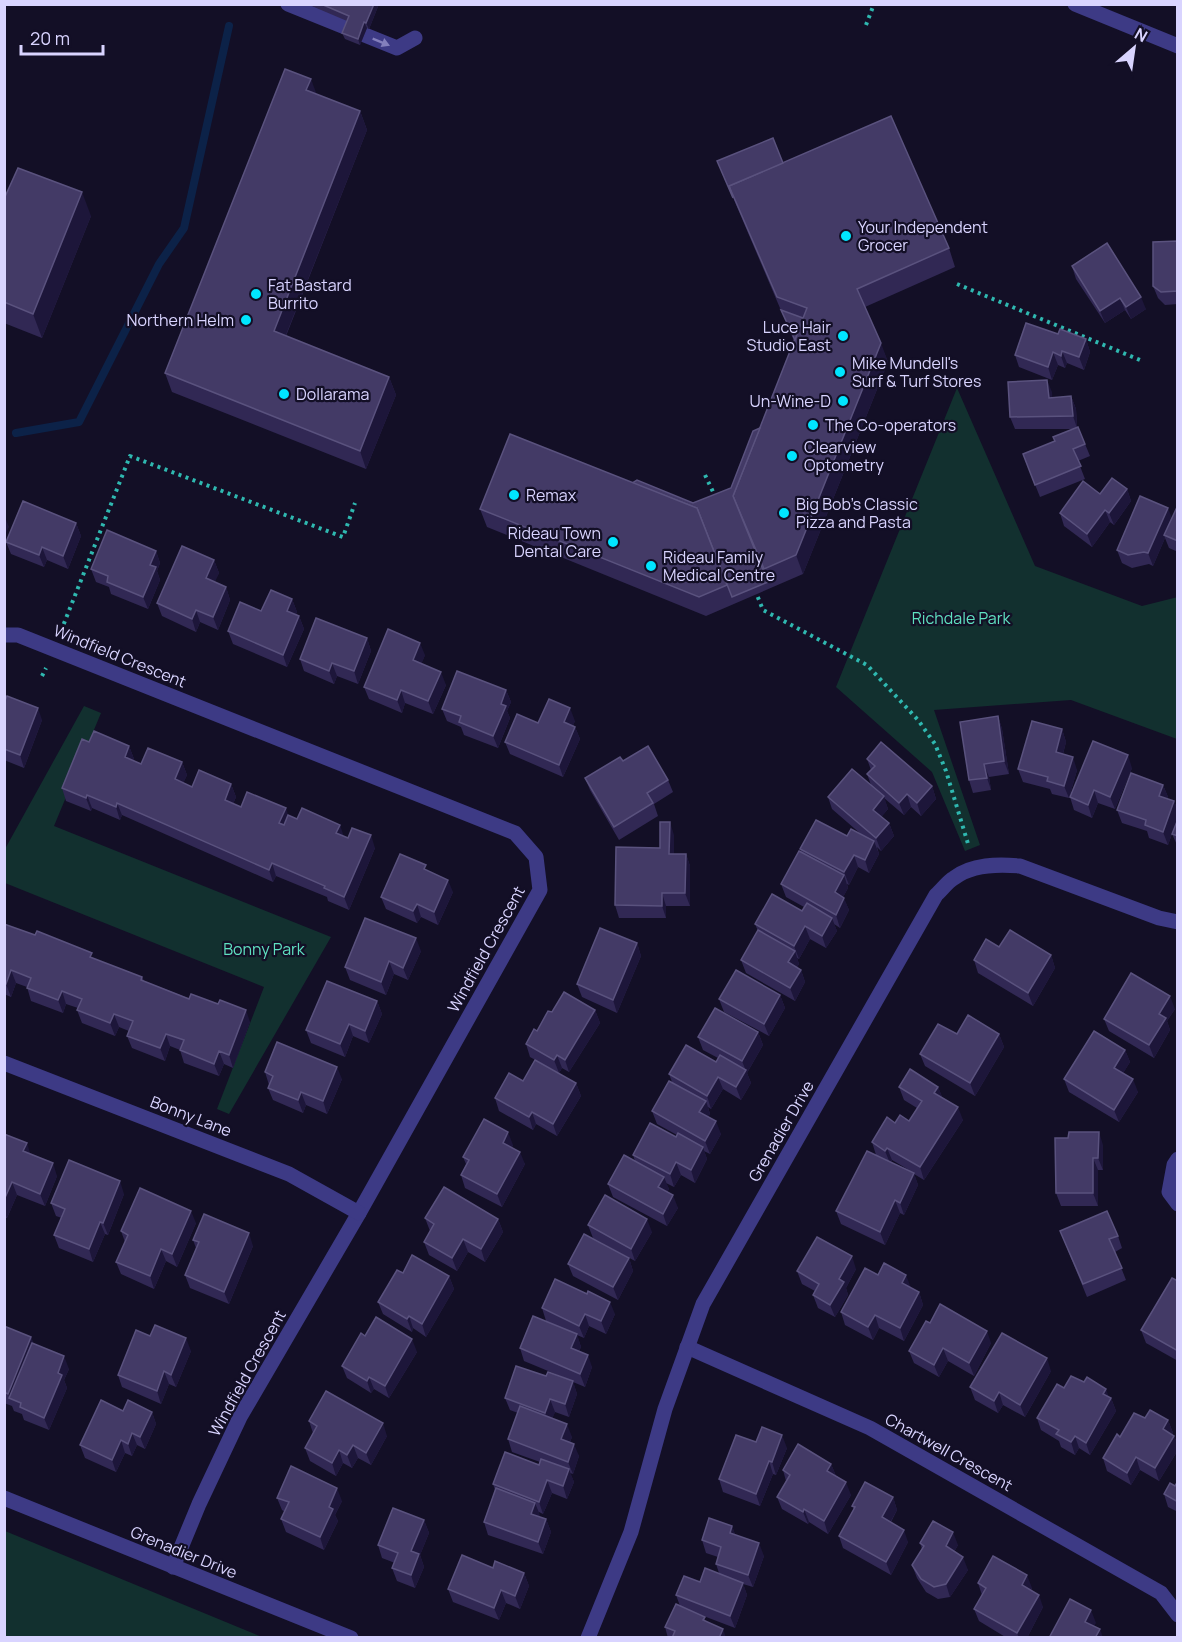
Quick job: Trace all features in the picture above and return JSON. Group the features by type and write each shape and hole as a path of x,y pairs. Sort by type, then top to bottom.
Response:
{"street":[{"path":"288,4 397,48 415,38"},
{"path":"1075,4 1178,46"},
{"name":"Windfield Crescent","path":"4,635 18,635 515,833 536,857 540,890 359,1213 240,1417 199,1504 173,1567"},
{"name":"Grenadier Drive","path":"588,1638 631,1532 665,1409 703,1304 936,895 954,877 976,868 999,864 1020,866 1159,918 1178,922"},
{"name":"Bonny Lane","path":"4,1063 289,1174 359,1213"},
{"path":"1178,1159 1174,1165 1169,1192 1178,1204"},
{"name":"Chartwell Crescent","path":"687,1347 870,1428 1161,1593 1178,1616"},
{"name":"Grenadier Drive","path":"4,1498 351,1638"}],"path":[{"path":"866,25 874,4"},
{"path":"957,284 1140,360"},
{"path":"61,629 130,456 342,537 355,502"},
{"path":"705,475 721,507"},
{"path":"751,580 763,610 867,665 918,720 935,744 946,771 976,868"}],"green space":[{"name":"Richdale Park","path":"957,388 1035,566 1142,606 1178,597 1177,739 1071,700 934,710 980,845 965,851 932,772 836,687"},
{"name":"Bonny Park","path":"84,706 101,713 54,826 331,937 229,1114 217,1109 264,987 5,883 5,849"},
{"path":"5,1531 262,1637 5,1637"}],"building":[{"path":"321,4 374,4 358,39 342,33 349,16"},
{"path":"285,69 311,79 306,90 360,111 274,331 389,377 360,451 165,373"},
{"path":"891,116 949,248 857,289 881,343 796,555 764,569 733,496 807,308 777,297 729,186"},
{"path":"773,138 783,163 729,186 733,198 717,161"},
{"path":"18,168 82,192 33,314 4,302 4,199"},
{"path":"1178,241 1178,291 1161,292 1153,286 1153,242"},
{"path":"1107,243 1141,297 1126,307 1120,298 1100,311 1072,266"},
{"path":"781,310 803,318 795,340"},
{"path":"1026,323 1058,334 1060,329 1086,339 1079,357 1062,351 1061,356 1053,352 1048,367 1015,355"},
{"path":"1047,380 1049,398 1071,396 1073,416 1010,417 1008,382"},
{"path":"1078,427 1085,444 1073,449 1081,466 1035,485 1023,454 1055,441 1053,437"},
{"path":"760,428 733,496 768,582 732,597 697,508 632,483 637,480 693,503 731,488 753,431"},
{"path":"510,434 697,508 727,585 699,597 480,509"},
{"path":"1112,478 1127,489 1109,513 1105,510 1087,534 1060,513 1083,481 1100,494"},
{"path":"1140,496 1168,508 1148,553 1128,555 1117,550"},
{"path":"23,501 76,523 63,556 42,547 39,555 6,542"},
{"path":"1178,505 1178,541 1164,535"},
{"path":"107,530 156,551 150,565 156,567 143,597 107,582 108,576 91,569"},
{"path":"182,546 214,560 206,578 226,587 213,617 196,610 192,619 157,603"},
{"path":"271,590 292,599 287,611 299,616 283,655 228,631 240,602 261,611"},
{"path":"316,618 367,638 354,671 332,663 329,671 300,659"},
{"path":"388,629 420,643 413,660 441,672 428,701 401,690 397,700 364,687"},
{"path":"457,671 506,690 501,704 506,706 493,736 459,722 461,716 442,709"},
{"path":"7,696 38,708 20,755 4,749 4,703"},
{"path":"549,699 570,708 564,722 575,727 559,765 505,742 517,714 538,723"},
{"path":"998,716 1004,761 984,764 987,778 969,780 960,722"},
{"path":"1032,721 1062,729 1056,752 1073,757 1064,786 1047,781 1048,777 1018,769"},
{"path":"94,731 129,746 125,757 141,764 148,748 182,762 175,779 192,787 199,770 231,784 225,800 241,807 247,792 286,808 279,823 284,825 288,815 297,819 302,808 340,825 336,833 348,838 352,828 371,835 344,897 324,888 325,886 272,863 269,870 117,803 116,807 62,788 82,739 89,742"},
{"path":"1093,741 1128,755 1110,797 1094,790 1088,805 1070,797"},
{"path":"881,742 932,786 917,803 907,794 899,803 867,774 875,766 867,759"},
{"path":"648,746 668,780 647,793 653,803 614,827 585,778 620,757 623,761"},
{"path":"852,769 884,796 873,810 889,823 876,838 828,797"},
{"path":"1131,773 1163,785 1159,796 1174,801 1163,832 1145,825 1146,820 1117,810"},
{"path":"1178,819 1178,836 1172,834"},
{"path":"816,820 847,836 851,829 874,841 865,860 854,855 844,872 800,849"},
{"path":"660,822 670,822 669,854 686,854 685,893 662,893 662,906 615,905 616,847 660,848"},
{"path":"799,851 844,875 835,892 844,898 836,915 781,884"},
{"path":"400,854 426,865 424,869 448,880 434,912 417,904 413,911 381,897"},
{"path":"772,894 802,911 807,903 832,918 822,936 805,926 794,946 755,924"},
{"path":"365,918 416,938 403,968 389,961 381,982 345,967"},
{"path":"4,924 35,935 37,931 92,953 90,957 142,977 141,980 189,999 191,994 218,1004 220,1000 246,1010 229,1055 219,1051 214,1064 180,1050 184,1040 166,1034 160,1048 127,1036 133,1021 114,1014 110,1023 77,1010 82,999 62,991 58,1000 27,988 31,978 11,970 6,984 4,983"},
{"path":"600,928 637,943 613,1000 577,984"},
{"path":"758,930 795,951 788,962 801,970 790,988 741,960"},
{"path":"1010,930 1051,955 1028,993 974,960 986,939 999,947"},
{"path":"736,970 780,995 764,1024 719,999"},
{"path":"1131,973 1170,996 1159,1014 1166,1018 1149,1045 1104,1019"},
{"path":"327,981 377,1001 365,1031 349,1024 340,1044 306,1030"},
{"path":"564,992 595,1010 565,1060 557,1055 554,1060 526,1044 534,1029 537,1031 548,1011 552,1012"},
{"path":"715,1008 758,1032 742,1061 698,1037"},
{"path":"968,1015 999,1034 970,1083 920,1054 938,1024 957,1034"},
{"path":"1094,1031 1125,1050 1114,1068 1133,1079 1114,1110 1064,1079"},
{"path":"277,1042 337,1067 323,1101 301,1092 298,1100 268,1088 273,1076 265,1072"},
{"path":"686,1045 716,1062 720,1055 746,1070 736,1087 718,1077 707,1096 669,1074"},
{"path":"535,1060 576,1083 553,1124 532,1112 529,1117 495,1098 509,1073 523,1081"},
{"path":"910,1069 938,1087 934,1093 958,1107 920,1167 887,1148 885,1151 872,1142 887,1117 895,1123 900,1115 909,1121 922,1101 899,1087"},
{"path":"669,1081 706,1101 699,1112 716,1121 705,1141 652,1111"},
{"path":"484,1119 508,1132 503,1143 520,1152 497,1194 461,1175 469,1160 463,1157"},
{"path":"650,1123 676,1137 678,1133 703,1147 691,1170 676,1162 670,1174 633,1155"},
{"path":"1069,1132 1099,1132 1098,1158 1093,1158 1093,1193 1056,1193 1055,1138 1068,1138"},
{"path":"4,1134 27,1143 23,1151 53,1163 40,1194 12,1182 4,1200"},
{"path":"867,1151 914,1173 900,1203 895,1200 880,1232 836,1211"},
{"path":"624,1155 664,1177 658,1187 673,1195 663,1214 608,1184"},
{"path":"69,1160 120,1181 103,1223 100,1222 89,1249 54,1235 65,1209 51,1203"},
{"path":"444,1187 498,1219 481,1249 463,1239 452,1258 424,1242 434,1224 425,1218"},
{"path":"140,1188 191,1211 172,1254 161,1249 150,1276 116,1262 128,1235 121,1231"},
{"path":"605,1195 647,1219 631,1249 588,1225"},
{"path":"1107,1211 1118,1236 1109,1239 1122,1268 1083,1284 1060,1231"},
{"path":"204,1214 249,1233 224,1292 185,1275 199,1242 193,1240"},
{"path":"584,1234 629,1258 613,1287 568,1264"},
{"path":"817,1237 852,1256 839,1279 844,1282 830,1305 813,1295 819,1284 797,1271"},
{"path":"412,1255 449,1276 422,1324 409,1316 407,1319 378,1302 397,1270 403,1273"},
{"path":"884,1263 906,1275 902,1283 919,1292 900,1328 875,1315 868,1327 841,1312 865,1268 878,1275"},
{"path":"1172,1278 1178,1281 1178,1351 1141,1330"},
{"path":"555,1279 610,1302 601,1321 585,1314 579,1326 542,1308"},
{"path":"940,1304 987,1331 969,1363 943,1348 934,1365 909,1351 926,1321 930,1323"},
{"path":"533,1316 577,1334 571,1348 588,1355 580,1374 520,1348"},
{"path":"376,1317 412,1339 385,1386 369,1377 367,1381 342,1366 361,1333 365,1336"},
{"path":"155,1325 186,1338 171,1375 164,1371 157,1391 118,1375 136,1330 150,1336"},
{"path":"4,1326 31,1337 8,1394 4,1392"},
{"path":"1002,1333 1047,1358 1020,1405 999,1392 994,1401 970,1387"},
{"path":"32,1343 64,1356 58,1373 62,1375 44,1418 20,1407 21,1403 9,1398"},
{"path":"516,1366 546,1376 548,1372 573,1381 565,1404 550,1399 545,1413 505,1398"},
{"path":"1071,1376 1084,1382 1087,1377 1106,1389 1103,1394 1111,1398 1086,1443 1075,1436 1071,1442 1056,1434 1059,1430 1037,1418 1057,1384 1064,1388"},
{"path":"326,1391 383,1423 366,1453 353,1445 347,1455 339,1450 332,1463 305,1448 317,1426 309,1421"},
{"path":"101,1400 123,1411 128,1400 152,1412 140,1437 132,1433 128,1444 121,1440 112,1460 80,1445"},
{"path":"520,1406 567,1424 561,1439 574,1444 568,1462 508,1439"},
{"path":"1150,1410 1168,1420 1163,1429 1174,1436 1155,1468 1136,1457 1127,1473 1103,1458 1117,1434 1120,1437 1134,1413 1145,1418"},
{"path":"762,1427 782,1435 756,1494 719,1479 736,1435 756,1442"},
{"path":"798,1444 831,1464 827,1471 846,1482 824,1521 777,1497 790,1475 783,1470"},
{"path":"505,1452 539,1465 541,1459 569,1469 563,1486 547,1480 539,1502 493,1484"},
{"path":"291,1466 337,1488 329,1507 333,1509 320,1537 281,1519 289,1502 277,1498"},
{"path":"1178,1481 1178,1502 1164,1494 1170,1483 1175,1486"},
{"path":"865,1482 893,1497 882,1517 904,1530 886,1562 839,1536 855,1507 852,1506"},
{"path":"496,1488 535,1503 531,1514 546,1519 538,1542 484,1522"},
{"path":"393,1508 424,1520 411,1551 419,1554 411,1575 392,1568 398,1553 378,1545"},
{"path":"709,1518 732,1526 730,1533 759,1543 748,1575 716,1564 721,1547 702,1540"},
{"path":"933,1521 953,1532 946,1546 963,1557 946,1584 934,1587 921,1579 912,1565 924,1546 920,1543"},
{"path":"462,1555 493,1568 495,1561 524,1573 515,1596 501,1590 494,1608 448,1589"},
{"path":"993,1556 1027,1575 1022,1585 1039,1595 1017,1633 974,1609 986,1588 978,1583"},
{"path":"705,1568 743,1583 730,1616 676,1595 684,1576 700,1582"},
{"path":"1070,1599 1091,1610 1085,1622 1100,1629 1095,1638 1049,1638"},
{"path":"676,1604 705,1617 703,1620 723,1629 719,1638 672,1638 675,1631 665,1627"}],"waterway":[{"path":"16,433 79,422 159,264 184,228 229,26"}],"place":[{"name":"Your Independent Grocer","path":"846,236"},
{"name":"Fat Bastard Burrito","path":"256,294"},
{"name":"Northern Helm","path":"246,320"},
{"name":"Luce Hair Studio East","path":"843,336"},
{"name":"Mike Mundell's Surf & Turf Stores","path":"840,372"},
{"name":"Dollarama","path":"284,394"},
{"name":"Un-Wine-D","path":"843,401"},
{"name":"The Co-operators","path":"813,425"},
{"name":"Clearview Optometry","path":"792,456"},
{"name":"Remax","path":"514,495"},
{"name":"Big Bob's Classic Pizza and Pasta","path":"784,513"},
{"name":"Rideau Town Dental Care","path":"613,542"},
{"name":"Rideau Family Medical Centre","path":"651,566"}]}
